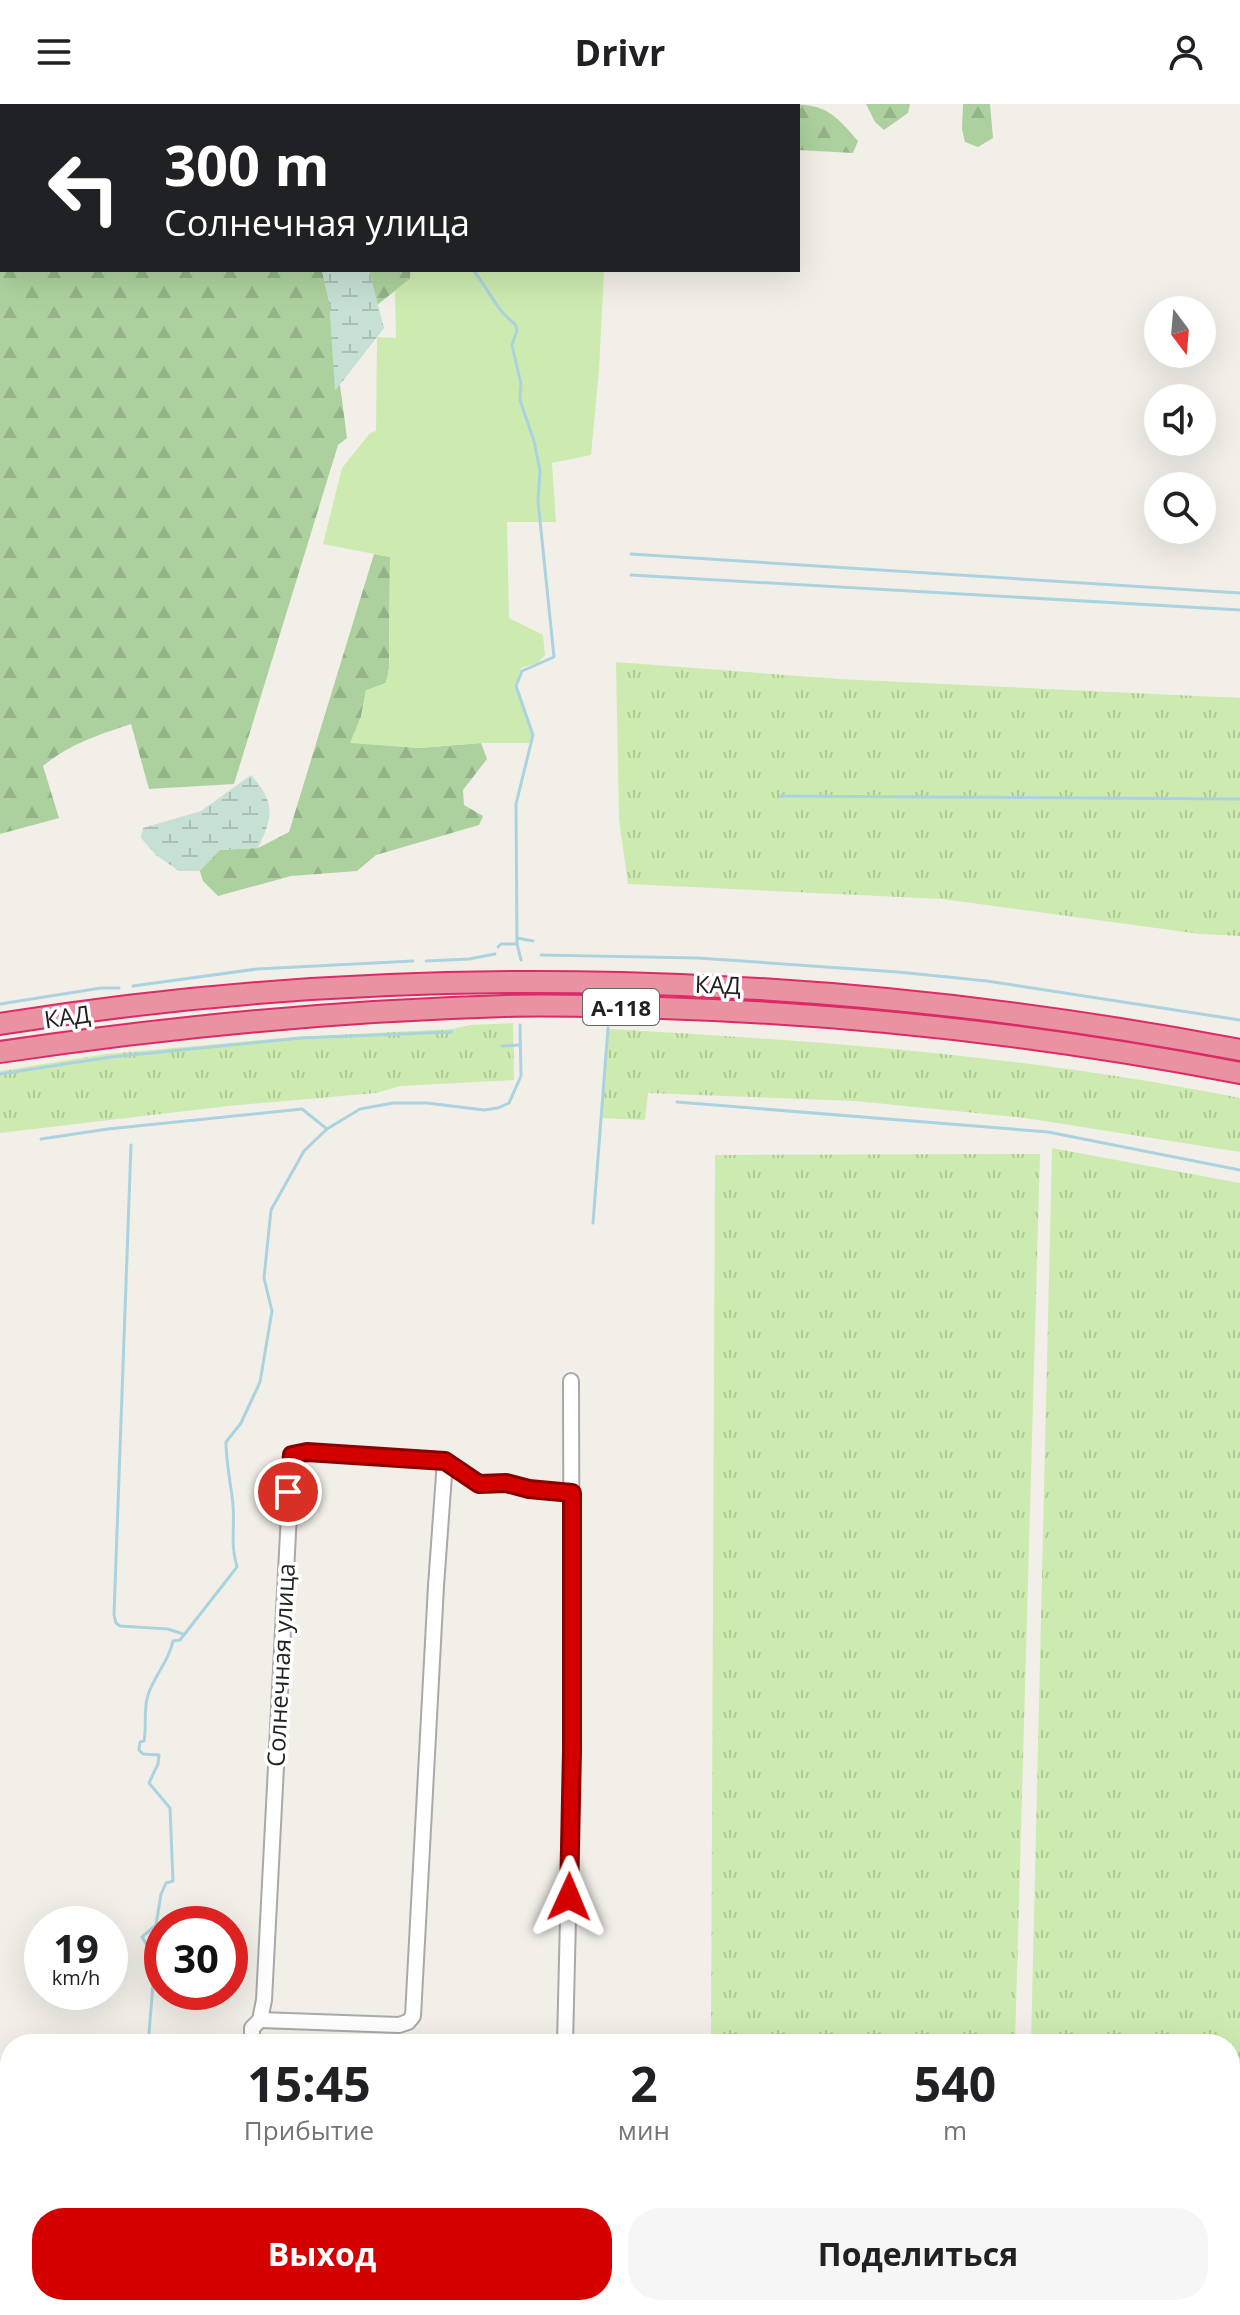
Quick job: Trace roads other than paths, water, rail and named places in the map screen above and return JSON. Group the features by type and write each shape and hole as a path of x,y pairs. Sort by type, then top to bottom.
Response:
{"highway":[{"name":"КАД","path":"0,1024 212,997 324,988 507,983 632,984 801,991 892,999 1119,1027 1240,1050"},
{"name":"КАД","path":"0,1052 264,1018 508,1006 631,1007 758,1011 997,1033 1116,1049 1240,1073"}],"street":[{"path":"565,2034 572,1750 571,1381"},
{"name":"Солнечная улица","path":"260,2020 264,2000 292,1455 307,1452 445,1461"},
{"path":"252,2034 252,2028 260,2020 399,2025 413,2016 445,1461 479,1484 506,1483 529,1489 572,1493"}],"waterway":[{"path":"474,272 517,330 512,345 521,384 520,400 540,471 538,501 554,657 522,671 516,686 533,735 516,804 517,944 521,960"},
{"path":"631,554 1240,593"},
{"path":"631,575 1240,610"},
{"path":"780,796 1240,799"},
{"path":"517,938 533,941"},
{"path":"498,947 501,944 517,944"},
{"path":"426,961 495,954"},
{"path":"541,955 698,958 898,972 987,981 1240,1020"},
{"path":"133,986 257,969 413,961"},
{"path":"0,1004 119,988"},
{"path":"149,2034 156,1947 147,1945 142,1937 156,1925 161,1894 166,1883 173,1881 170,1808 149,1783 159,1755 143,1754 139,1750 140,1742 144,1741 148,1695 173,1641 180,1640 237,1567 226,1442 241,1423 260,1382 272,1311 264,1278 271,1210 304,1151 327,1129 360,1109 393,1103 427,1103 484,1110 509,1103 521,1076 520,1025"},
{"path":"593,1223 608,1028"},
{"path":"0,1074 111,1057 301,1038 452,1032"},
{"path":"502,1046 520,1045"},
{"path":"677,1102 1048,1132 1240,1170"},
{"path":"41,1139 302,1109 327,1129"},
{"path":"131,1145 114,1615 120,1626 168,1629 183,1634"}]}
